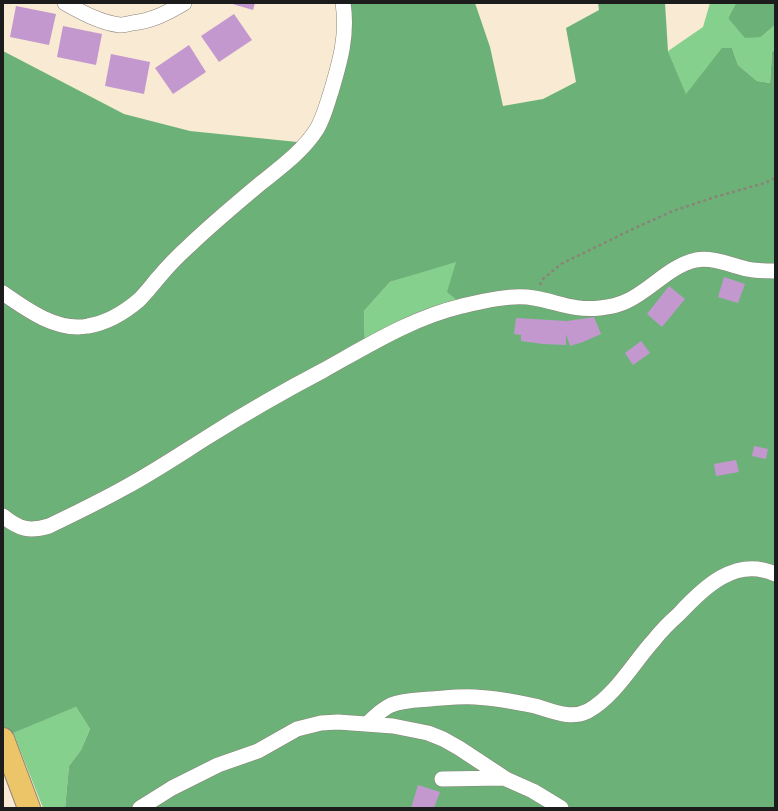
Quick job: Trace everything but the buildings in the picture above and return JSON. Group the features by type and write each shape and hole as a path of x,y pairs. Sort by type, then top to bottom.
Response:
{"highway":[{"path":"3,739 29,808"}],"street":[{"path":"65,3 88,15 120,25 146,22 167,14 184,3"},
{"path":"3,294 41,318 60,325 75,328 89,326 106,320 127,309 139,300 162,273 189,246 222,216 291,159 307,143 318,128 324,116 342,55 345,29 343,3"},
{"path":"3,516 11,523 24,528 36,530 49,526 124,488 163,466 207,437 310,378 409,324 438,313 463,306 521,296 579,309 618,305 637,296 671,271 697,260 715,260 750,269 775,271"},
{"path":"368,724 390,705 405,700 454,697 476,697 508,701 535,706 566,715 576,715 582,713 598,704 609,694 654,640 698,593 715,580 727,574 742,570 766,570 775,574"},
{"path":"140,808 172,788 218,765 258,751 297,729 321,723 393,726 428,733 459,748 503,778 534,791 561,808"},
{"path":"442,779 503,778"}],"path":[{"path":"534,298 543,279 561,264 673,211 765,183 775,178"}],"green space":[{"path":"343,3 475,3 490,47 503,106 543,99 576,82 566,28 599,10 598,3 665,3 668,51 686,94 722,48 732,48 738,65 757,81 770,83 772,52 775,49 775,808 65,808 69,766 81,750 90,729 76,707 3,737 3,51 124,114 190,131 307,143 324,116","holes":["456,262 447,292 463,305 365,347 364,311 390,282"]},
{"path":"710,3 736,3 728,18 761,37 775,25 775,49 772,52 770,83 757,81 738,65 732,48 686,95 668,51 703,27"},
{"path":"736,3 775,3 775,25 761,37 745,38 728,18"},
{"path":"456,261 463,306 365,347 364,311 390,282"},
{"path":"76,707 90,729 81,750 69,766 65,808 43,808 13,732"}]}
